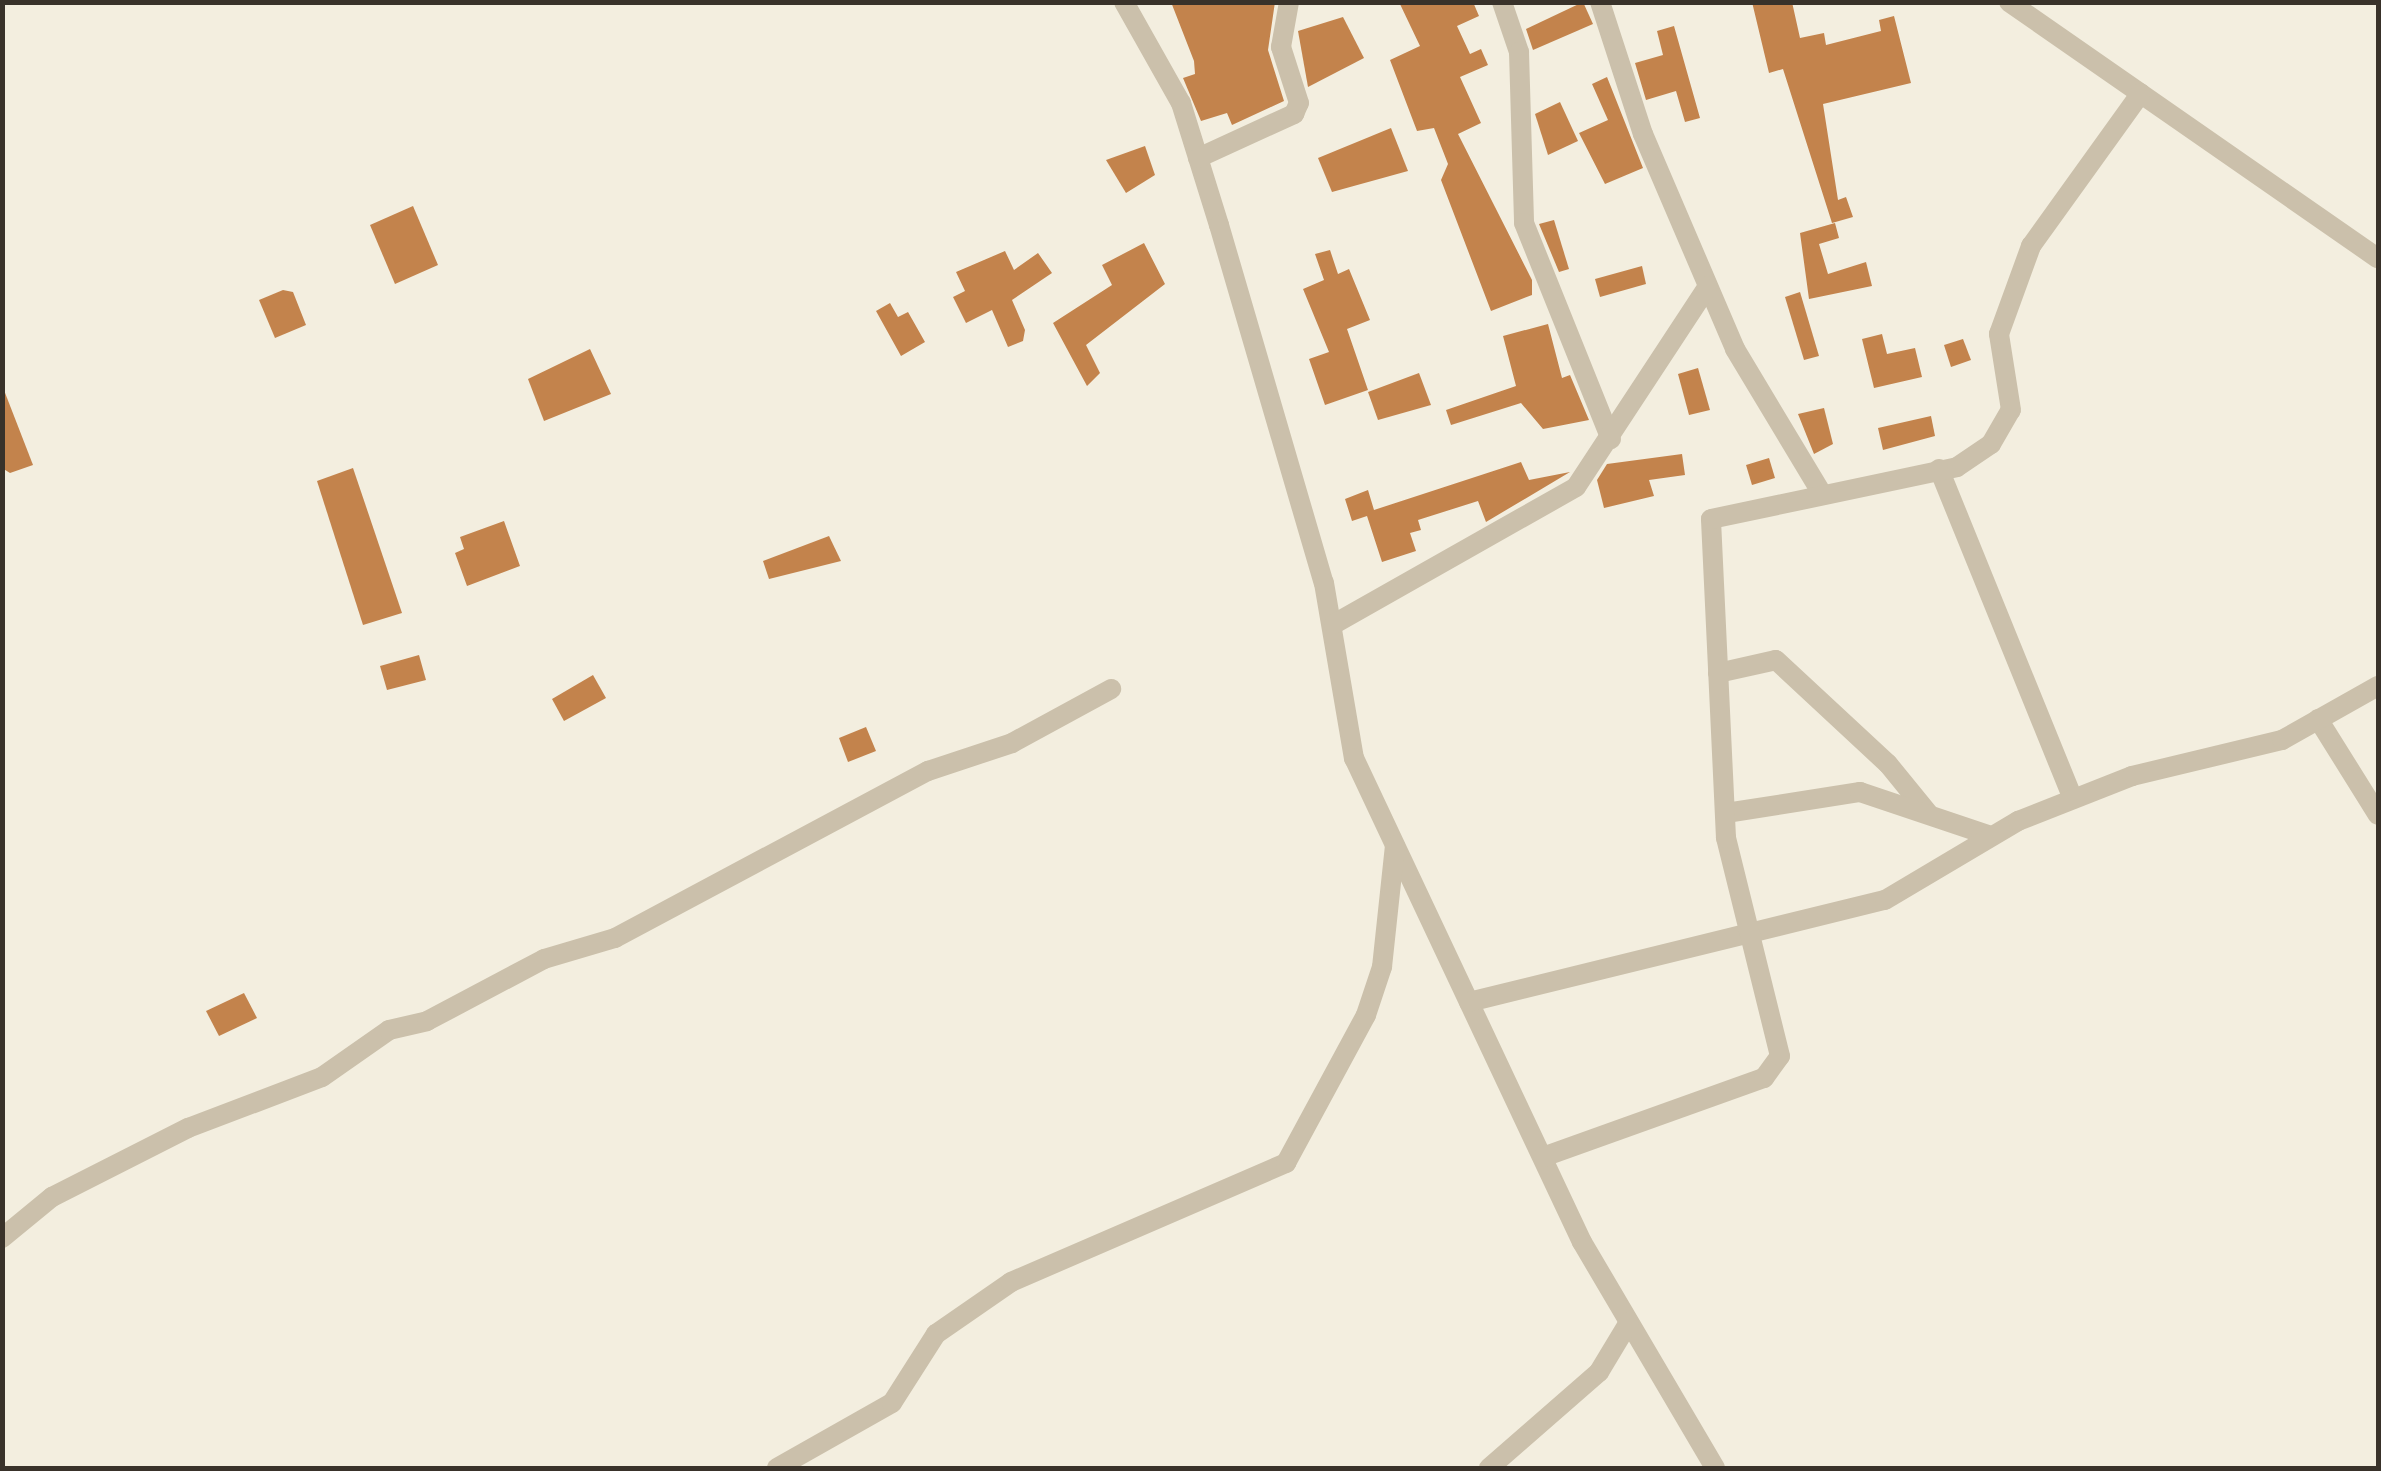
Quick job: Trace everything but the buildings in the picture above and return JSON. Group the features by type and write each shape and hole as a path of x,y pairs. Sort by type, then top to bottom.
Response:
{"street":[{"path":"1124,2 1181,103 1198,158 1334,624 1354,758 1543,1157 1630,1322 1715,1468"},
{"path":"1198,158 1294,114 1298,104 1281,47 1288,2"},
{"path":"1502,2 1519,52 1524,223 1611,439"},
{"path":"1600,2 1643,134 1735,348 1821,492"},
{"path":"2009,2 2378,258"},
{"path":"1543,1157 1776,1070 1780,1056 1744,936 1726,813 1712,519 1821,492 1939,470 1976,458 2007,421 1999,334 2031,246 2141,93"},
{"path":"1334,624 1524,522 1576,487 1708,286"},
{"path":"1939,470 2073,799"},
{"path":"1718,673 1776,660 1888,764 1928,813"},
{"path":"1469,1002 1885,900 1988,835 2073,799 2282,740 2378,686"},
{"path":"2,1238 52,1196 188,1128 322,1077 389,1030 442,1014 544,959 615,938 928,771 1012,743 1110,689"},
{"path":"2318,719 2378,815"},
{"path":"1726,813 1860,792 1988,835"},
{"path":"777,1468 830,1443 892,1403 936,1334 1011,1282 1286,1163 1366,1016 1382,967 1395,844"},
{"path":"1489,1468 1599,1372 1630,1322"},
{"path":"1515,1468 1526,1438"},
{"path":"813,1468 830,1443"}]}
